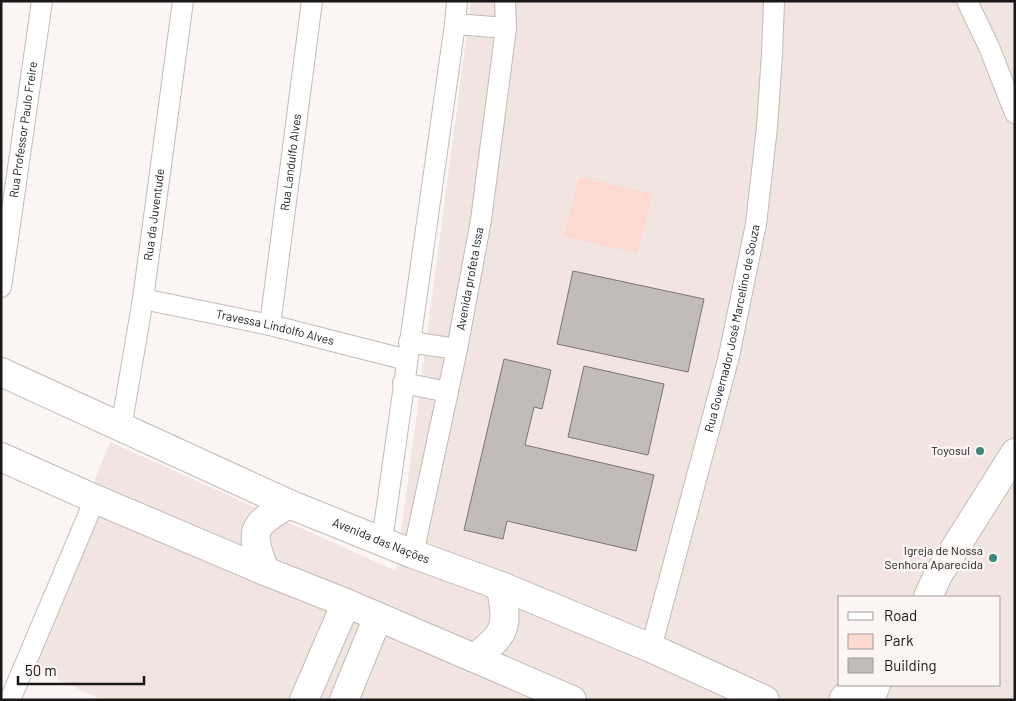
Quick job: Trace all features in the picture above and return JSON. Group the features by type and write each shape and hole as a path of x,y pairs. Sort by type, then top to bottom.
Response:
{"street":[{"name":"Rua Professor Paulo Freire","path":"1,287 42,1"},
{"name":"Rua da Juventude","path":"121,428 144,299 183,1"},
{"name":"Rua Landulfo Alves","path":"270,325 312,1"},
{"path":"382,541 457,1"},
{"name":"Avenida profeta Issa","path":"414,554 457,349 481,220 506,28 505,1"},
{"name":"Rua Governador José Marcelino de Souza","path":"651,648 729,356 756,224 767,127 774,1"},
{"path":"967,1 1015,113"},
{"path":"455,24 506,28"},
{"name":"Travessa Lindolfo Alves","path":"144,299 408,351 457,349"},
{"name":"Avenida das Nações","path":"1,372 289,504 414,554 501,586 651,648 765,700"},
{"path":"403,383 448,392"},
{"path":"918,596 933,586 1015,452"},
{"path":"1,457 265,570 346,602 572,700"},
{"path":"10,700 95,498"},
{"path":"265,570 256,547 255,534 257,528 262,521 289,504"},
{"path":"475,658 492,644 500,635 505,625 506,617 501,586"},
{"path":"304,700 346,602"},
{"path":"344,700 378,617"},
{"path":"843,700 855,686"},
{"path":"870,700 876,686"}],"shaded area":[{"path":"471,1 1015,1 1015,700 102,700 21,662 110,442 396,571"}],"green space":[{"path":"579,177 652,194 637,253 564,236"}],"building":[{"path":"573,271 704,299 688,372 557,344"},
{"path":"504,359 551,370 542,409 534,407 525,445 654,475 636,551 507,521 503,539 464,530"},
{"path":"584,366 664,384 648,455 568,437"}],"place":[{"name":"Toyosul","path":"980,451"},
{"name":"Igreja de Nossa Senhora Aparecida","path":"993,558"}]}
